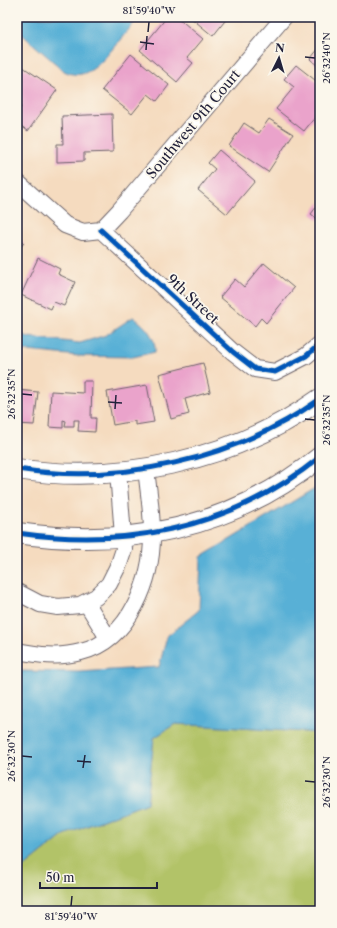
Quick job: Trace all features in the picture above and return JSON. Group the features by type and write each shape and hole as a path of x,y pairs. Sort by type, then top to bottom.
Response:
{"street":[{"name":"Southwest 9th Court","path":"102,230 284,17"},
{"path":"17,182 65,225 83,232 102,230"},
{"name":"9th Street","path":"102,230 233,352 254,369 275,372 306,356 320,344"},
{"path":"17,469 32,472 81,474 118,472 183,461 234,444 287,419 320,399"},
{"path":"17,533 79,539 124,537 152,533 192,524 246,504 289,479 320,457"},
{"path":"17,650 39,655 62,655 81,652 96,646 114,634 128,618 139,599 146,579 150,556 152,533 146,468"},
{"path":"17,592 40,604 58,607 80,605 96,598 109,584 119,564 124,549 118,472"},
{"path":"86,602 108,638"}],"green space":[{"path":"175,724 320,733 320,911 17,911 17,873 64,835 147,803 154,738"}],"water":[{"path":"17,17 139,17 99,64 87,72 72,74 64,71 17,30"},
{"path":"133,317 142,324 152,336 155,352 133,357 79,356 17,350 17,332 28,337 80,343 106,335"},
{"path":"320,485 320,733 175,724 154,738 147,803 64,835 17,873 17,671 79,672 159,667 167,636 199,610 201,557"}],"building":[{"path":"167,17 177,17 203,39 187,58 193,63 177,82 140,50"},
{"path":"190,17 228,17 213,36"},
{"path":"320,47 320,68 310,59"},
{"path":"131,54 169,85 157,101 148,94 132,114 102,90"},
{"path":"20,65 57,90 28,131 17,123 17,113 21,107 17,105 17,70"},
{"path":"296,65 320,84 320,111 304,131 276,109 294,87 284,79"},
{"path":"112,114 113,152 84,153 84,161 57,162 57,144 63,144 62,116"},
{"path":"269,119 293,134 268,172 229,146 244,123 259,133"},
{"path":"219,150 255,181 227,214 198,190 215,169 208,163"},
{"path":"320,202 320,221 311,214"},
{"path":"17,237 24,243 17,251"},
{"path":"38,258 60,269 58,274 75,282 64,306 54,302 51,309 21,295"},
{"path":"264,263 294,288 266,323 261,318 255,326 220,297 235,279 244,287"},
{"path":"203,363 210,392 185,399 189,414 171,419 159,374"},
{"path":"83,381 92,381 91,418 96,418 95,432 78,431 79,420 74,420 74,426 65,426 66,421 63,420 63,428 49,427 51,391 83,393"},
{"path":"147,385 154,422 135,425 135,421 113,425 107,392"},
{"path":"17,390 38,392 34,425 17,424"}],"cycle path":[{"path":"101,230 233,352 255,369 275,372 306,356 320,344"},
{"path":"17,469 56,473 96,473 135,470 175,463 213,452 251,438 287,420 320,399"},
{"path":"17,533 59,537 99,538 139,535 177,528 215,517 251,502 286,482 320,457"}]}
